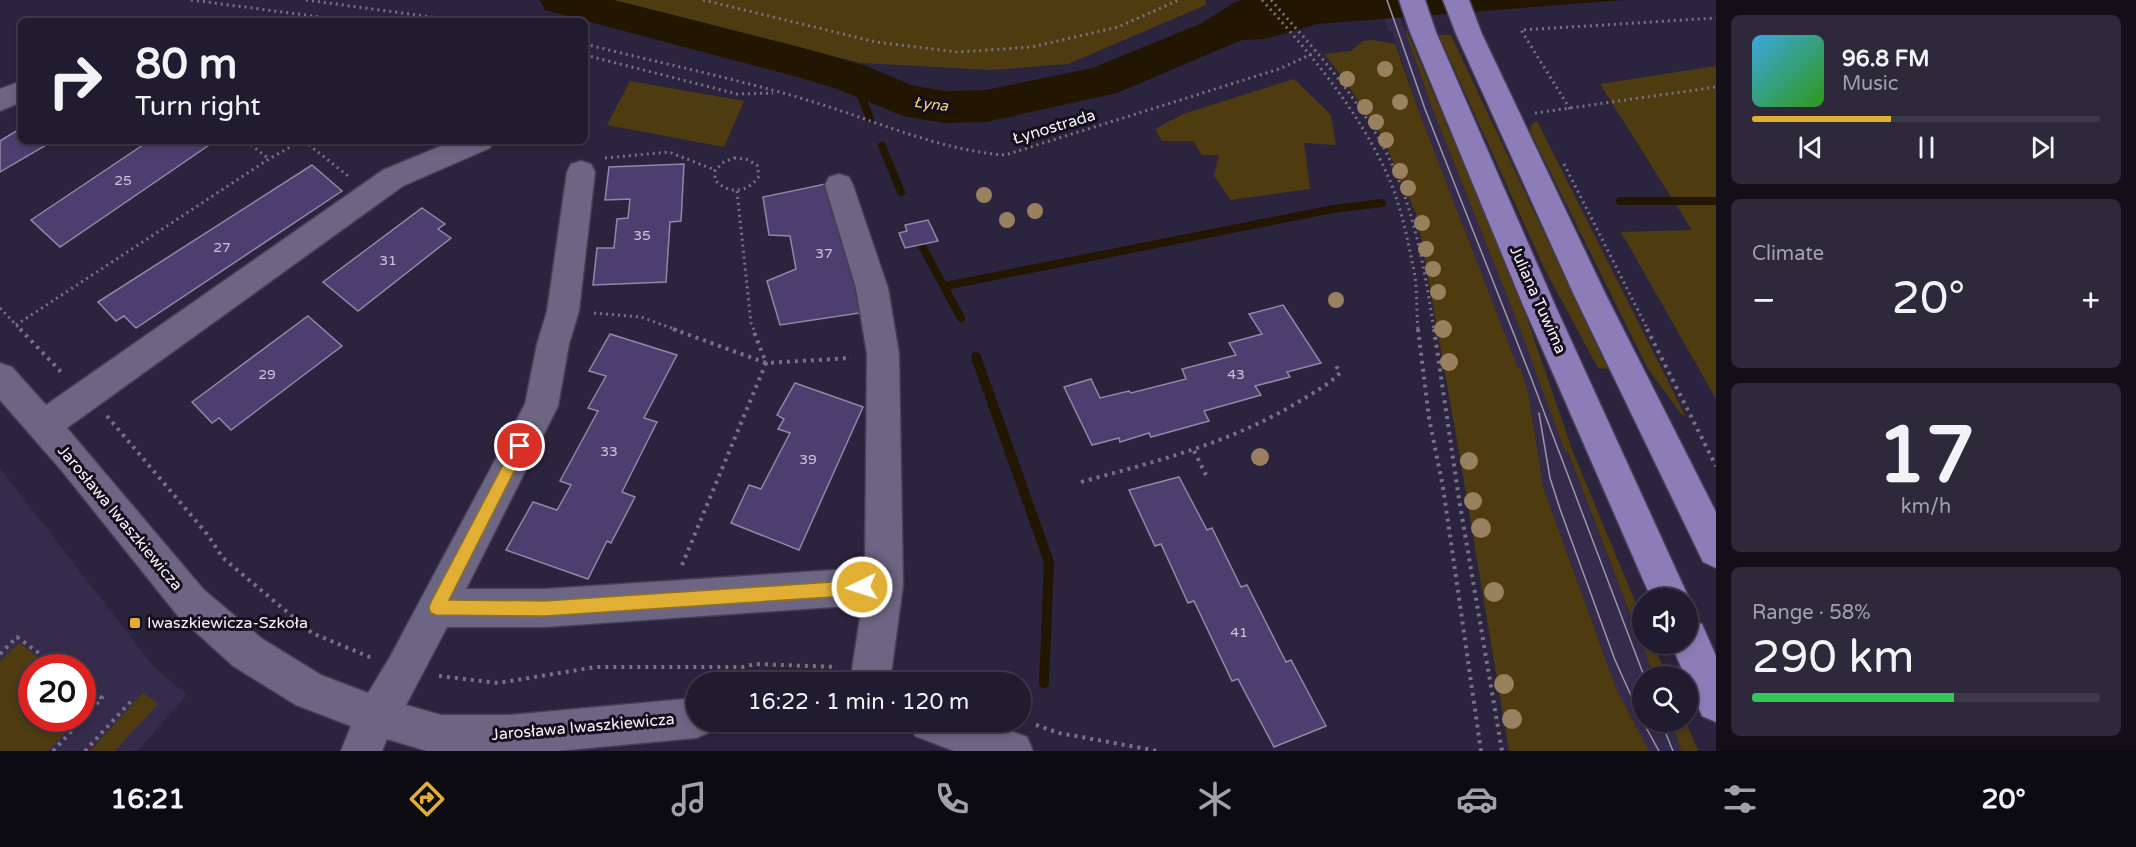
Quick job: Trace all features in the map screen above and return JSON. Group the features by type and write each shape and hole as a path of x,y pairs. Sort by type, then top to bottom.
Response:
{"main road":[{"name":"Juliana Tuwima","path":"1412,0 1423,32 1539,305 1666,588"},
{"path":"1456,0 1468,34 1590,295 1716,550"},
{"path":"1695,654 1716,702"}],"street":[{"path":"0,101 18,92"},
{"path":"44,426 87,393 393,178 473,144"},
{"path":"369,734 541,406 553,344 563,311 581,171"},
{"path":"839,184 872,288 882,354 884,585 873,672"},
{"name":"Jarosława Iwaszkiewicza","path":"0,376 191,603 248,652 369,734 510,735 686,718"},
{"path":"436,608 545,608 666,602 884,585"},
{"path":"991,732 1022,737"}],"path":[{"path":"191,0 328,18"},
{"path":"306,0 439,18"},
{"path":"703,0 876,42 957,52 1032,47 1118,27 1179,0"},
{"path":"1262,0 1311,55 1370,141 1388,176 1414,269 1415,304 1429,418 1443,487 1481,751"},
{"path":"1271,0 1317,52 1375,134 1400,183 1420,249 1461,512 1502,751"},
{"path":"1570,109 1521,30 1716,18"},
{"name":"Łynostrada","path":"588,45 808,99 856,118 977,153 1005,155 1279,69 1317,52"},
{"path":"588,56 737,94 779,93"},
{"path":"1540,122 1535,112 1570,109 1716,87"},
{"path":"250,144 269,159"},
{"path":"16,325 269,159 296,144"},
{"path":"306,144 370,194"},
{"path":"581,171 604,158 669,152 715,170"},
{"path":"730,158 745,158 756,165 759,176 756,182 745,190 737,191 724,189 718,185 715,180 715,170 730,158"},
{"path":"1562,161 1716,466"},
{"path":"666,602 766,363 751,323 737,191"},
{"path":"0,308 63,373 87,393 207,534 223,558 312,633 404,671 498,683 596,667 743,667 755,664 833,672"},
{"path":"563,311 641,317 766,363 857,358 882,354"},
{"path":"1081,482 1194,451 1226,439 1271,418 1329,384 1340,373 1335,364"},
{"path":"1194,451 1206,475"},
{"path":"0,654 17,637 40,654"},
{"path":"96,694 102,698 96,704"},
{"path":"85,751 134,698"},
{"path":"53,751 71,732"},
{"path":"1022,737 1059,733 1158,751"}],"shaded area":[{"path":"604,0 1206,0 1206,5 1068,64 991,70 861,63"},
{"path":"1243,0 1624,0 1318,24 1266,39 1242,40 1208,50 1137,81 1121,57 1197,26 1235,2"},
{"path":"1378,0 1394,0 1434,113 1632,619 1632,654 1646,654 1650,666 1632,666 1632,721 1616,688 1543,487 1528,391 1521,369 1518,369 1424,125 1392,31 1388,31"},
{"path":"1405,31 1407,31 1520,298 1573,452 1632,594 1632,619 1568,452 1565,451 1517,321 1434,113"},
{"path":"1439,35 1451,35 1608,369 1598,368 1545,270"},
{"path":"1373,40 1395,44 1518,368 1521,369 1528,391 1543,487 1616,688 1632,719 1632,732 1639,732 1649,751 1509,751 1417,216 1382,137 1344,79 1324,54 1351,51 1363,41"},
{"path":"1716,66 1716,399 1621,232 1692,230 1600,84"},
{"path":"1294,79 1331,115 1336,145 1304,143 1310,189 1231,200 1214,176 1219,155 1202,155 1193,141 1162,141 1155,129 1183,114"},
{"path":"630,81 744,101 724,147 607,125"},
{"path":"1537,121 1685,415 1682,415 1648,369 1530,131 1531,125"},
{"path":"0,468 154,667 187,695 137,751 0,751"},
{"path":"19,643 34,654 18,654 18,732 66,732 48,751 0,751 0,661"},
{"path":"1646,654 1657,654 1663,666 1650,666"},
{"path":"143,693 158,704 115,751 90,751"},
{"path":"1638,732 1675,732 1681,749 1679,751 1647,751"},
{"path":"1675,732 1690,732 1698,751 1679,751 1681,749"}],"building":[{"path":"18,130 18,144 48,144 0,172 0,141"},
{"path":"145,144 211,144 60,247 31,220"},
{"path":"684,164 681,221 670,222 666,282 593,285 597,248 614,248 617,219 628,218 630,199 605,200 609,167"},
{"path":"312,165 342,191 136,328 124,316 116,321 98,302"},
{"path":"830,183 873,311 780,325 767,281 796,269 790,236 769,235 763,197"},
{"path":"422,208 445,224 438,229 451,238 358,311 323,282"},
{"path":"928,220 938,241 905,248 899,233 907,231 905,225"},
{"path":"1283,305 1321,363 1287,372 1290,377 1255,386 1261,395 1204,411 1209,421 1151,437 1149,433 1120,442 1119,438 1092,445 1064,387 1091,379 1100,398 1129,391 1131,393 1186,379 1182,369 1236,355 1229,343 1262,334 1249,314"},
{"path":"308,316 342,346 231,430 219,418 212,423 192,402"},
{"path":"610,334 677,355 644,418 657,422 622,492 635,497 611,543 607,541 588,579 506,550 533,502 557,510 571,485 560,481 598,411 588,408 606,376 589,371"},
{"path":"795,383 863,407 799,550 731,523 749,485 761,489 790,433 778,429 784,419 777,415"},
{"path":"1179,477 1207,530 1212,528 1241,587 1247,585 1286,662 1291,660 1326,726 1274,747 1238,679 1232,681 1194,601 1188,603 1161,544 1155,546 1129,490"}],"waterway":[{"name":"Łyna","path":"560,0 811,65 853,78 903,100 944,107 986,106 1101,82 1298,0"},
{"path":"853,78 870,118"},
{"path":"882,146 901,192"},
{"path":"1620,201 1716,201"},
{"path":"945,286 1333,209 1382,203"},
{"path":"922,246 961,318"},
{"path":"976,357 1049,562 1044,683"}],"tram line":[{"path":"1387,0 1425,109 1530,375 1640,666"},
{"path":"1539,413 1550,478 1560,509 1615,660 1632,698"},
{"path":"1649,732 1659,751"},
{"path":"1665,732 1673,751"}],"place":[{"name":"Iwaszkiewicza-Szkoła","path":"135,623"}],"route":[{"path":"520,446 436,608 545,608 666,602 862,587"}]}
